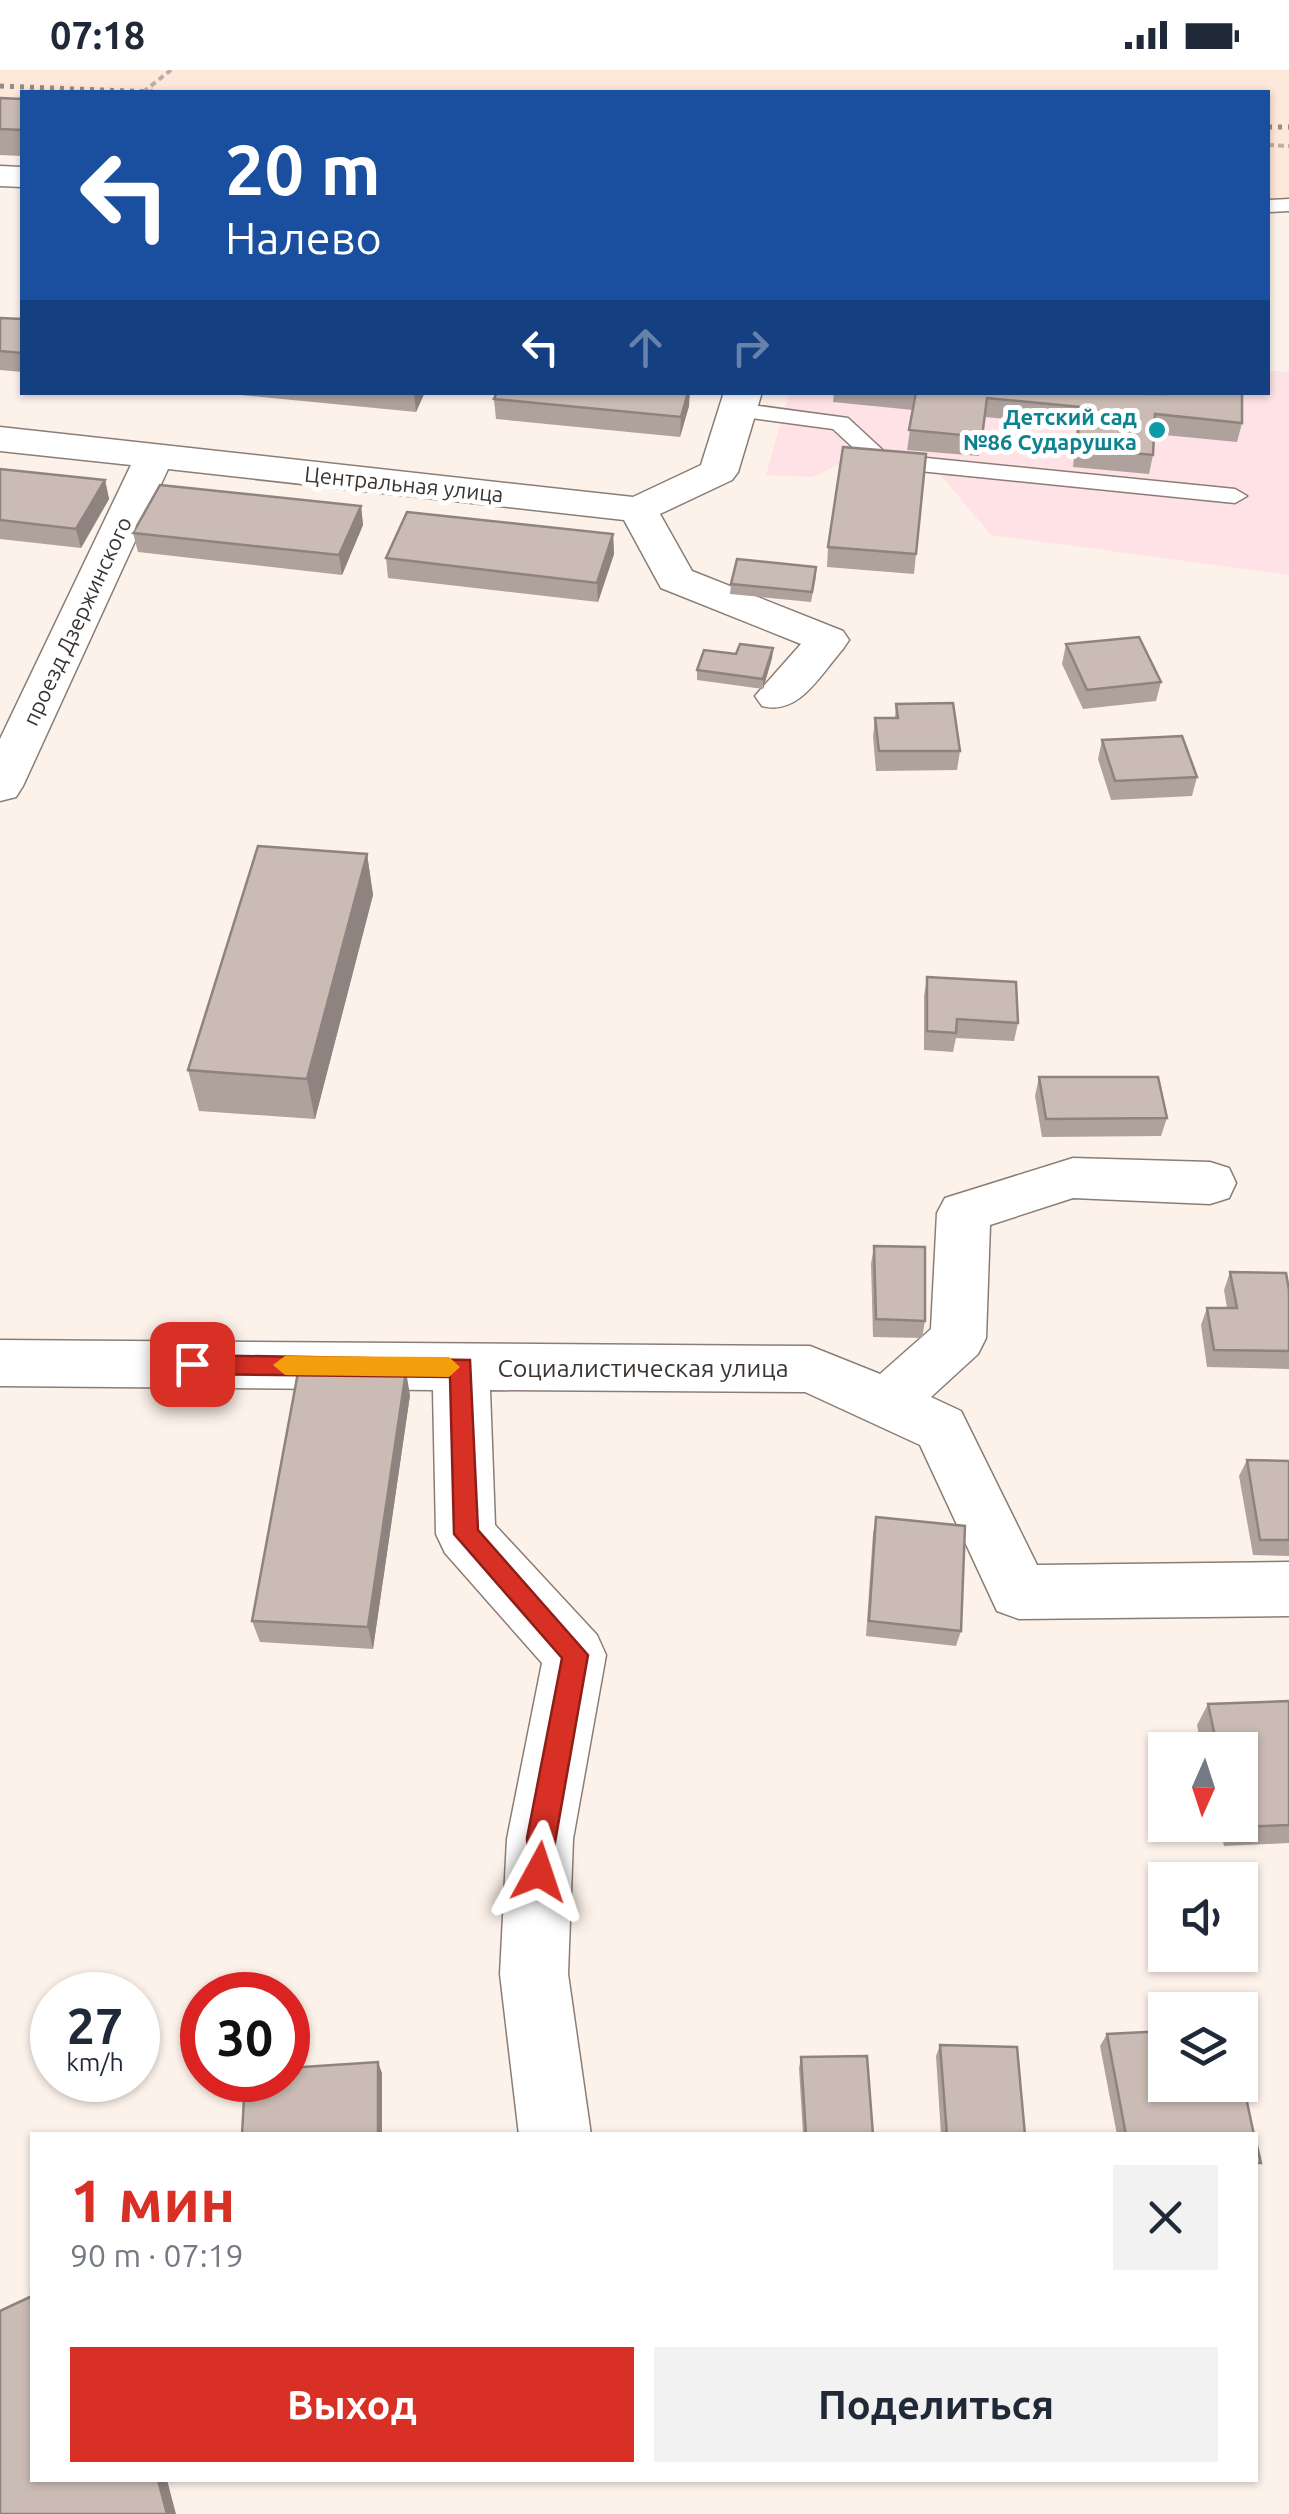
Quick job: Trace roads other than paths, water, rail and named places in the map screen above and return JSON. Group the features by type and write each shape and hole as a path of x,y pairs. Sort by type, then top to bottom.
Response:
{"street":[{"path":"740,401 718,472 638,510 676,579 828,640 776,696"},
{"name":"Центральная улица","path":"0,439 638,510"},
{"name":"проезд Дзержинского","path":"0,786 155,456"},
{"path":"886,1403 958,1338 964,1212 1073,1178 1210,1183"},
{"name":"Социалистическая улица","path":"0,1363 810,1369 941,1428 1019,1592 1289,1589"},
{"path":"462,1367 466,1534 575,1655 540,1838 535,1955 556,2132"}],"lane":[{"path":"740,401 840,423 880,460 1235,496"}],"railway":[{"path":"0,86 102,90"},
{"path":"1270,127 1289,127"}],"place":[{"name":"Детский сад №86 Сударушка","path":"1157,430"}]}
